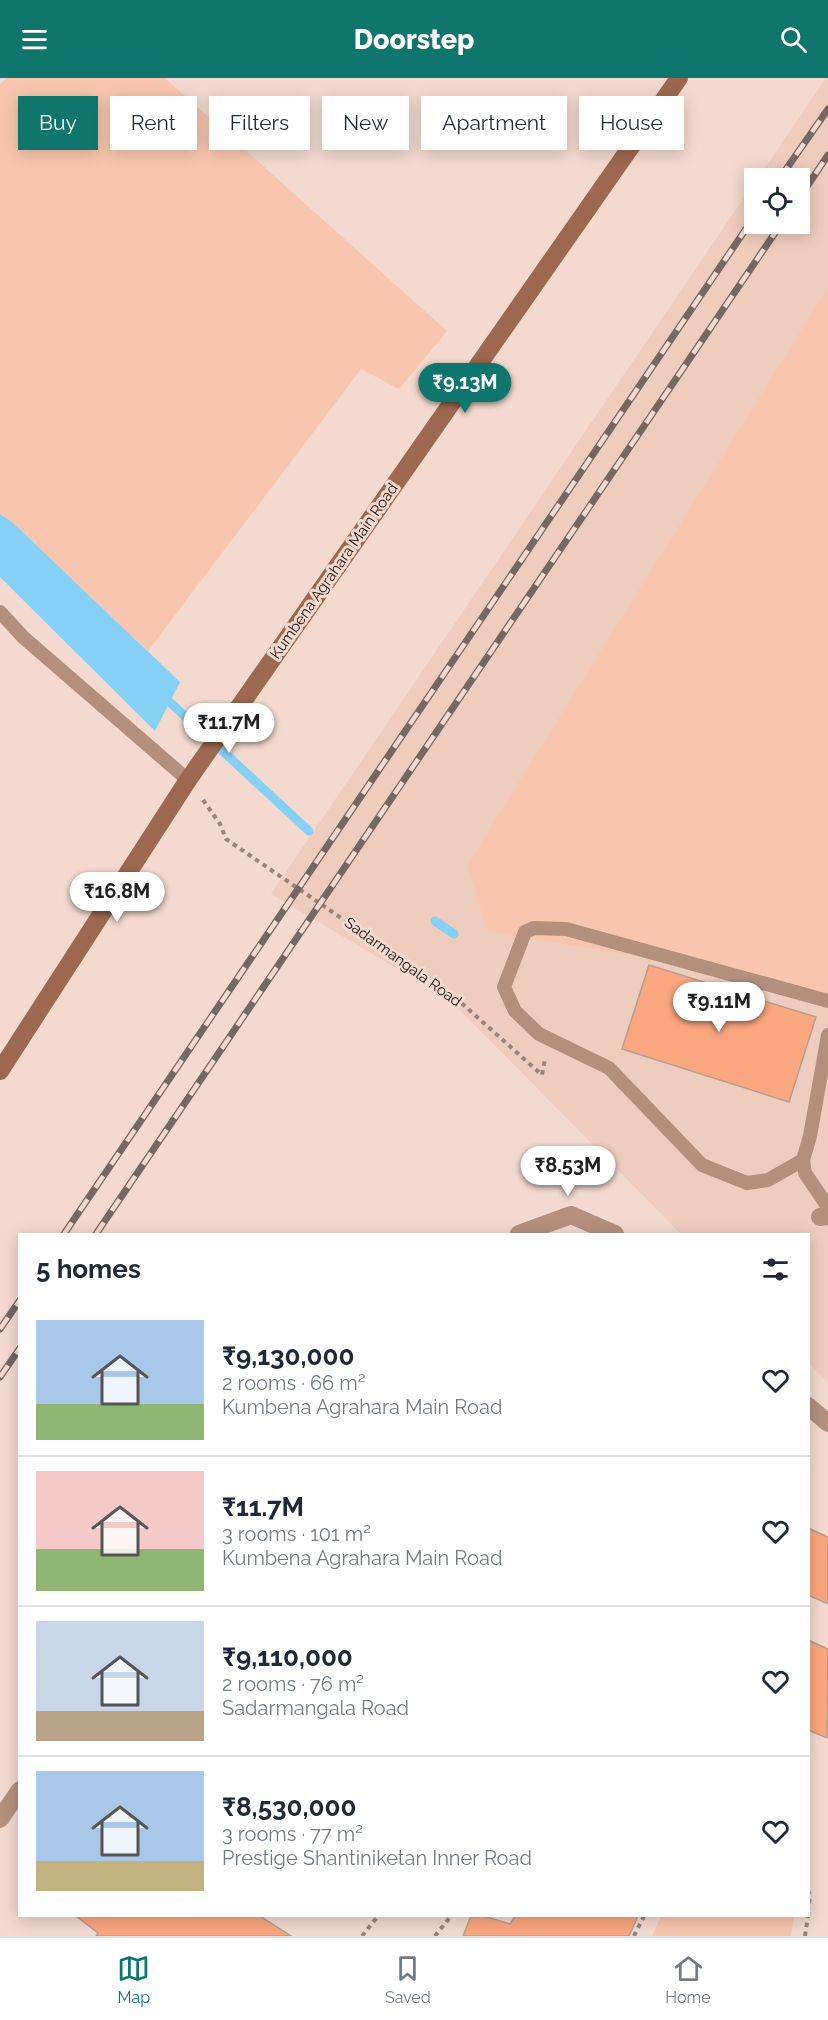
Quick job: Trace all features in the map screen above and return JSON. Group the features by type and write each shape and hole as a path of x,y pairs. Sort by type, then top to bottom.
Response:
{"street":[{"name":"Kumbena Agrahara Main Road","path":"0,1071 188,780 679,78"},
{"path":"522,1233 571,1215 613,1233"},
{"path":"810,1408 828,1423"},
{"path":"0,1819 18,1793"}],"lane":[{"path":"0,612 23,637 188,780"},
{"path":"803,1160 768,1180 747,1183 702,1165 609,1068 539,1034 515,1011 504,987 525,932 534,928 566,929 828,1001"},
{"path":"825,1213 805,1173 803,1160 810,1136 828,1035"}],"path":[{"name":"Sadarmangala Road","path":"188,780 220,824 226,839 449,992 542,1075 549,1039"},
{"path":"362,1936 377,1917"},
{"path":"435,1936 450,1917"},
{"path":"634,1936 644,1917"},
{"path":"805,1936 808,1917"}],"shaded area":[{"path":"7,78 165,78 185,96 110,96 110,150 197,150 197,107 209,117 209,150 245,150 447,331 399,389 361,369 148,651 12,522 0,514 0,84"},
{"path":"828,78 828,1383 810,1364 810,1233 680,1233 450,1000 271,894 744,198 744,234 810,234 810,168 765,168"},
{"path":"828,287 828,1005 672,961 488,932 467,865"},
{"path":"661,1917 794,1917 791,1936 652,1936"}],"water":[{"path":"0,514 12,522 180,682 155,731 0,577"}],"building":[{"path":"649,965 816,1017 789,1102 622,1049"},
{"path":"810,1529 828,1537 828,1604 810,1596"},
{"path":"810,1641 828,1649 827,1738 810,1731"},
{"path":"77,1917 262,1917 291,1936 96,1936 98,1933"},
{"path":"471,1917 487,1917 510,1924 514,1917 638,1917 629,1936 463,1936"}],"waterway":[{"path":"161,694 309,831"},
{"path":"435,921 454,934"}],"railway":[{"path":"787,168 828,109"},
{"path":"810,182 828,155"},
{"path":"65,1233 744,232"},
{"path":"97,1233 774,234"},
{"path":"0,1329 18,1303"},
{"path":"0,1377 18,1351"}]}
